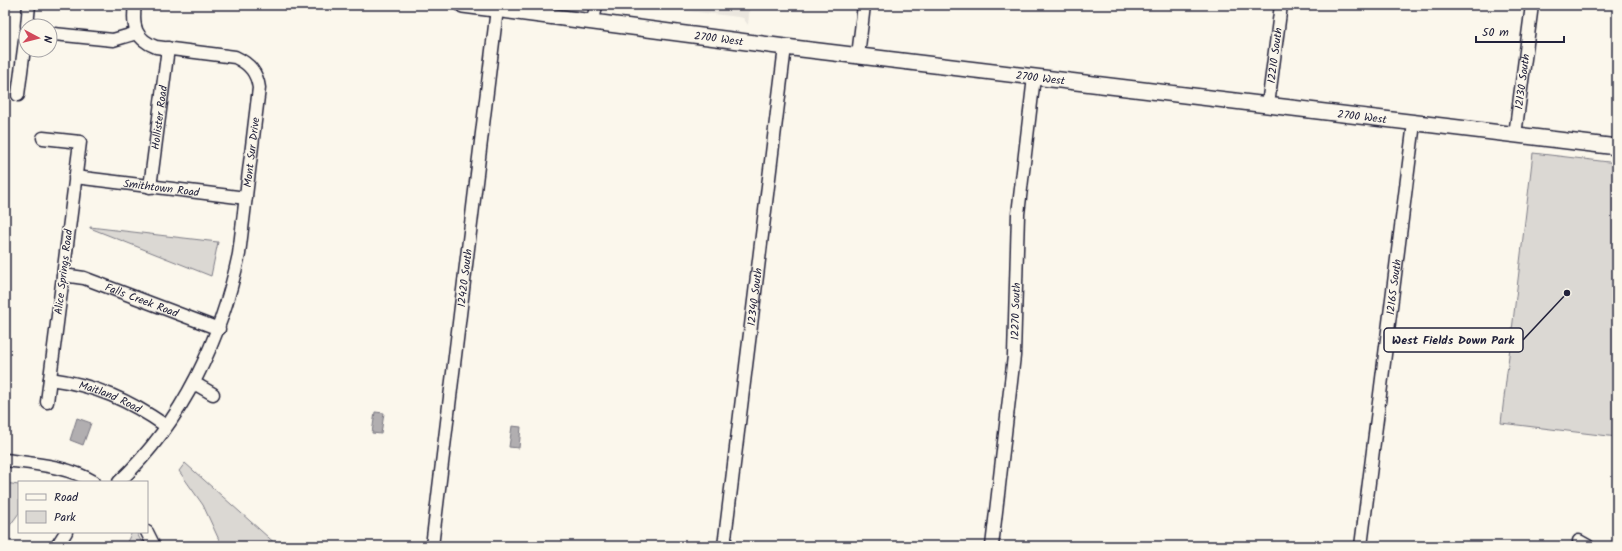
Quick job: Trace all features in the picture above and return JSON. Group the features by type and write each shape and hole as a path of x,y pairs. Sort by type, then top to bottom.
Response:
{"main road":[{"name":"2700 West","path":"463,5 858,56 1617,147"}],"street":[{"path":"28,18 30,5"},
{"path":"58,34 113,40 137,33 134,24 135,5"},
{"path":"593,22 596,5"},
{"path":"858,56 864,5"},
{"name":"12210 South","path":"1268,105 1281,5"},
{"name":"12130 South","path":"1515,135 1529,5"},
{"name":"12420 South","path":"432,546 498,9"},
{"name":"Mont Sur Drive","path":"120,481 137,464 181,405 194,383 219,329 234,280 241,242 259,88 255,73 244,61 235,58 156,47 148,44 137,33"},
{"name":"12340 South","path":"724,546 785,47"},
{"name":"Hollister Road","path":"150,186 168,48"},
{"path":"18,95 23,58"},
{"name":"12270 South","path":"992,546 1014,356 1018,214 1034,77"},
{"name":"12165 South","path":"1361,546 1414,122"},
{"name":"Alice Springs Road","path":"43,138 80,142 48,402"},
{"name":"Smithtown Road","path":"75,177 246,198"},
{"name":"Falls Creek Road","path":"63,275 84,278 219,329"},
{"name":"Maitland Road","path":"50,379 84,385 124,400 166,426"},
{"path":"194,383 213,394"},
{"path":"5,460 61,468 84,476 92,481"},
{"path":"57,546 65,533"},
{"path":"148,533 154,546"}],"shaded area":[{"path":"636,5 750,5 748,25 743,18 739,17"},
{"path":"375,412 384,413 381,434 372,433"},
{"path":"77,418 91,423 83,445 70,440"},
{"path":"512,426 521,427 519,448 509,447"}],"green space":[{"path":"1533,153 1617,163 1617,437 1501,423"},
{"path":"90,228 218,242 211,276"},
{"path":"185,463 278,546 224,546 220,542 203,505 179,471"},
{"path":"5,483 18,485 18,514 5,532"},
{"path":"132,533 137,533 144,546 125,546"}],"place":[{"name":"West Fields Down Park","path":"1567,293"}]}
